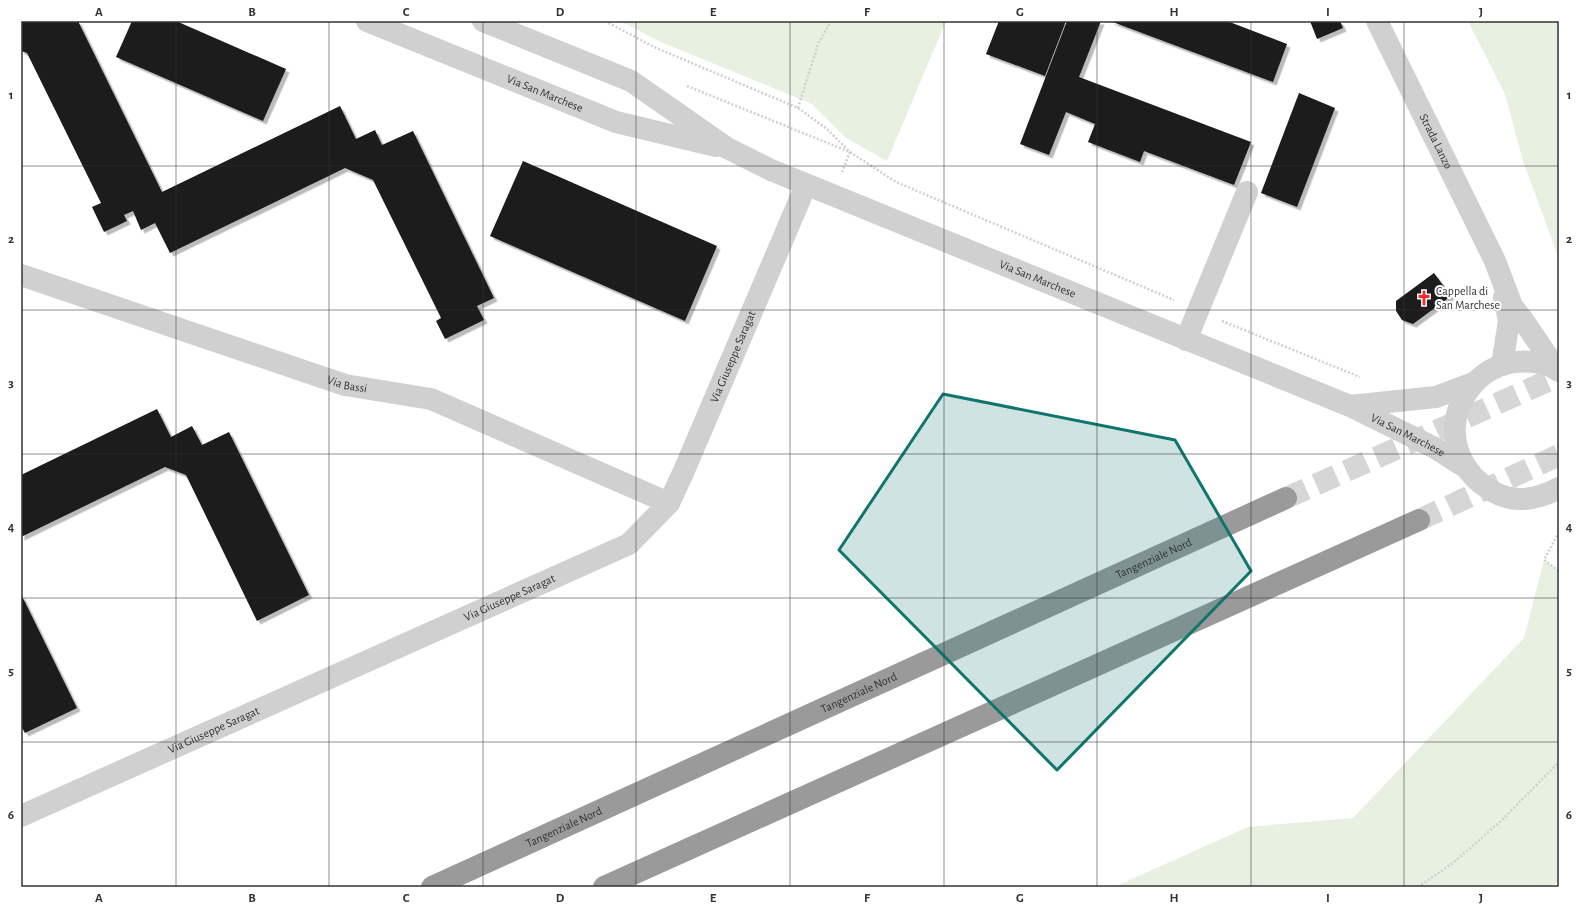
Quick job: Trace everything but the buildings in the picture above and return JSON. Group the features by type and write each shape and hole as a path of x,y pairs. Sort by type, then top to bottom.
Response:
{"highway":[{"name":"Tangenziale Nord","path":"432,887 1286,498"},
{"path":"604,887 1419,520"}],"street":[{"name":"Via San Marchese","path":"367,21 616,122 727,148"},
{"name":"Via San Marchese","path":"483,21 507,26 632,81 727,148 806,185 1350,406 1435,448 1465,467"},
{"name":"Strada Lanzo","path":"1377,21 1495,261 1512,306 1524,320 1558,370"},
{"name":"Via Giuseppe Saragat","path":"21,816 629,544 669,503 683,474 806,185"},
{"path":"1186,340 1247,192"},
{"name":"Strada Lanzo","path":"1495,261 1509,321 1502,365"},
{"name":"Via Bassi","path":"21,275 345,385 431,399 669,503"},
{"path":"1554,497 1523,499 1501,495 1481,484 1465,467 1456,446 1455,424 1461,402 1473,383 1486,372 1502,365 1520,361 1539,363 1558,370"},
{"name":"Via San Marchese","path":"1350,406 1436,397 1473,383"}],"path":[{"path":"605,21 654,47 798,108 827,129 850,152"},
{"path":"798,108 818,44 831,21"},
{"path":"681,84 850,152"},
{"path":"832,195 850,152"},
{"path":"1559,532 1544,560 1559,571"},
{"path":"1418,887 1453,863 1497,825 1559,762"}],"highlighted area":[{"path":"943,394 1175,440 1251,571 1057,770 839,550"}],"green space":[{"path":"620,21 946,21 887,161 846,138 812,104 661,42"},
{"path":"1468,21 1559,21 1559,259 1523,161 1505,94"},
{"path":"1544,560 1559,571 1559,881 1552,887 1114,887 1248,827 1353,818 1524,638"}],"tunnel":[{"path":"1286,498 1559,376"},
{"path":"1419,520 1559,455"}],"place":[{"name":"Cappella di San Marchese","path":"1424,298"}]}
